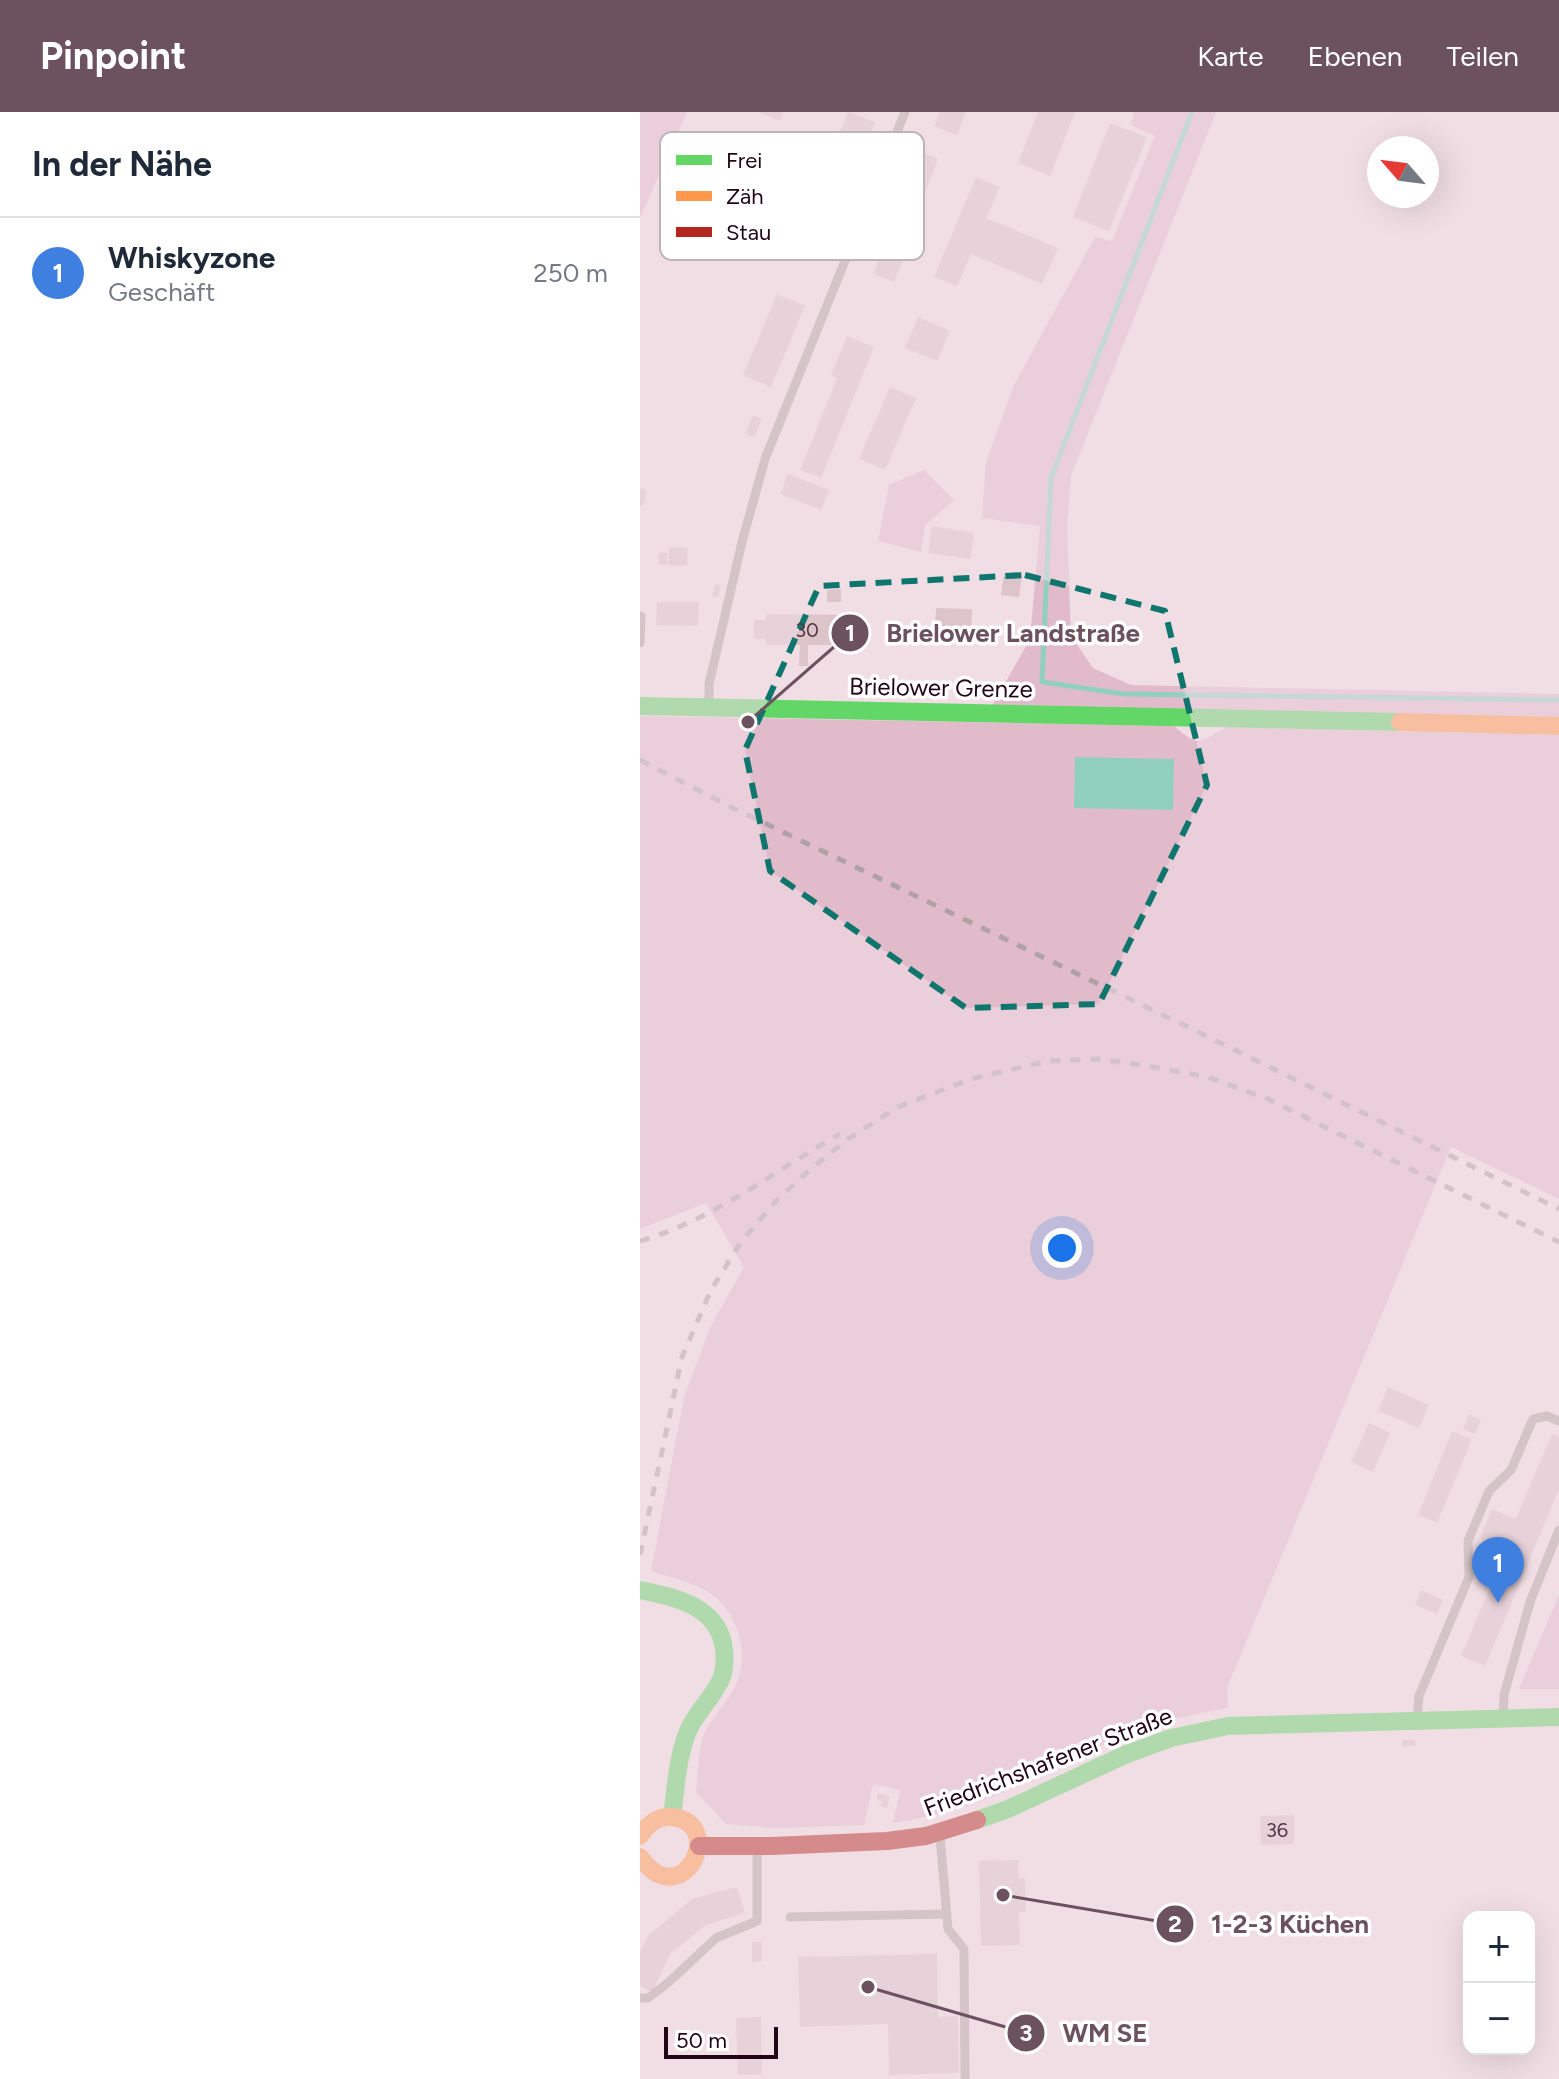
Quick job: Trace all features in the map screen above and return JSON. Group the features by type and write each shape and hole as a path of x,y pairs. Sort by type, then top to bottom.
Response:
{"street":[{"name":"Brielower Grenze","path":"640,706 1559,726"},
{"path":"640,1590 681,1599 703,1611 719,1629 724,1646 722,1676 686,1734 672,1816"},
{"name":"Friedrichshafener Straße","path":"699,1846 887,1841 939,1833 1008,1809 1127,1754 1171,1738 1228,1726 1559,1717"},
{"path":"640,1836 653,1820 672,1816 691,1826 699,1846 694,1862 682,1874 665,1877 643,1871"}],"lane":[{"path":"897,132 905,112"},
{"path":"709,708 709,684 765,459 845,260"},
{"path":"640,643 641,616"},
{"path":"1417,1721 1419,1696 1469,1577 1468,1541 1489,1491 1511,1470 1533,1419 1547,1416 1559,1421"},
{"path":"1503,1718 1504,1695 1530,1602 1559,1530"},
{"path":"939,1833 948,1929 964,1949 965,2079"},
{"path":"640,1998 648,1998 669,1982 716,1938 757,1921 757,1846"},
{"path":"790,1917 946,1914"}],"highlighted area":[{"path":"1025,575 1165,611 1207,785 1099,1004 966,1008 770,871 745,750 819,586"}],"shaded area":[{"path":"640,112 687,112 678,132 660,132 660,173 640,218"},
{"path":"1134,112 1216,112 1071,476 1067,526 1071,636 1093,668 1131,685 1559,694 1559,717 992,706 1030,639 1040,526 982,518 986,462 1014,385 1095,237 1112,241 1155,136 1131,125"},
{"path":"924,470 954,500 925,525 921,552 878,541 889,485"},
{"path":"640,716 1174,726 1189,738 1199,741 1226,727 1559,735 1559,1199 1451,1147 1227,1688 1228,1708 1150,1726 986,1799 947,1812 893,1823 900,1790 873,1784 864,1825 775,1828 726,1824 696,1792 703,1737 738,1679 742,1654 740,1641 731,1616 714,1596 691,1584 651,1571 684,1397 711,1326 744,1267 706,1203 640,1229"},
{"path":"1075,757 1174,759 1173,810 1074,808"},
{"path":"1559,1595 1559,1689 1519,1689"}],"building":[{"path":"758,112 783,112 780,121"},
{"path":"848,112 875,122 871,132 840,132"},
{"path":"940,112 966,112 957,135 934,126"},
{"path":"1038,112 1075,112 1050,176 1018,163"},
{"path":"1110,123 1147,137 1109,231 1073,217"},
{"path":"924,153 938,159 924,196"},
{"path":"976,177 1000,187 986,218 1058,248 1042,284 971,254 957,286 934,277"},
{"path":"879,260 903,260 894,282 873,274"},
{"path":"777,294 805,306 771,387 743,375"},
{"path":"918,317 950,331 937,361 905,348"},
{"path":"847,336 874,347 821,478 800,470 837,378 831,375"},
{"path":"890,387 916,398 885,470 859,459"},
{"path":"753,415 762,419 754,438 745,434"},
{"path":"788,474 829,490 821,510 780,494"},
{"path":"640,488 647,490 643,506 640,506"},
{"path":"932,526 974,533 970,559 928,553"},
{"path":"669,547 688,548 687,566 668,565"},
{"path":"659,553 667,553 667,565 659,565"},
{"path":"1004,573 1022,575 1019,597 1001,595"},
{"path":"715,584 721,585 718,597 712,596"},
{"path":"841,589 841,602 827,602 827,590"},
{"path":"657,602 699,602 698,626 656,625"},
{"path":"936,608 972,609 971,631 935,630"},
{"path":"766,614 849,615 849,622 861,622 861,639 849,639 849,645 808,645 808,666 799,666 800,645 766,645 766,639 754,639 754,620 766,620"},
{"path":"1388,1387 1429,1405 1419,1428 1378,1411"},
{"path":"1469,1414 1481,1420 1475,1434 1463,1429"},
{"path":"1369,1423 1390,1433 1373,1472 1351,1462"},
{"path":"1452,1431 1472,1439 1437,1523 1418,1515"},
{"path":"1552,1434 1559,1437 1559,1489 1485,1666 1461,1656 1506,1549 1480,1538 1492,1509 1516,1519"},
{"path":"1421,1590 1443,1600 1437,1614 1415,1605"},
{"path":"1402,1740 1415,1740 1415,1746 1402,1747"},
{"path":"878,1793 890,1796 887,1808 881,1807 882,1801 876,1800"},
{"path":"1294,1815 1294,1844 1261,1845 1260,1816"},
{"path":"1018,1860 1019,1878 1025,1878 1026,1912 1019,1912 1020,1945 981,1946 979,1861"},
{"path":"737,1887 745,1913 706,1925 671,1953 652,1992 640,1986 640,1952 648,1936 692,1899"},
{"path":"752,1942 762,1942 762,1961 752,1962"},
{"path":"937,1954 938,2017 958,2016 959,2073 889,2075 888,2024 800,2027 798,1957"},
{"path":"761,2017 762,2074 738,2075 736,2018"}],"waterway":[{"path":"1192,112 1051,478 1042,682 1124,694 1559,700"}],"railway":[{"path":"640,760 1559,1209"},
{"path":"640,1555 682,1357 711,1290 741,1242 776,1201 848,1139 898,1107 971,1079 1048,1061 1097,1059 1208,1077 1268,1099 1559,1242"},
{"path":"640,1241 718,1208 840,1134"}],"traffic: fast":[{"path":"640,706 1400,722"},
{"path":"640,1590 681,1600 704,1613 714,1623 724,1649 721,1679 691,1724 684,1741 672,1816"},
{"path":"977,1820 1008,1809 1127,1754 1171,1738 1228,1726 1559,1717"}],"traffic: slow":[{"path":"1400,722 1559,726"},
{"path":"640,1836 652,1822 671,1817 688,1823 697,1834 698,1848 684,1872 671,1877 656,1873 640,1857"}],"traffic: jam":[{"path":"699,1846 887,1841 926,1836 977,1820"}],"place":[{"name":"Brielower Landstraße","path":"748,722"},
{"name":"Whiskyzone","path":"1498,1603"},
{"name":"1-2-3 Küchen","path":"1003,1895"},
{"name":"WM SE","path":"868,1987"}]}
